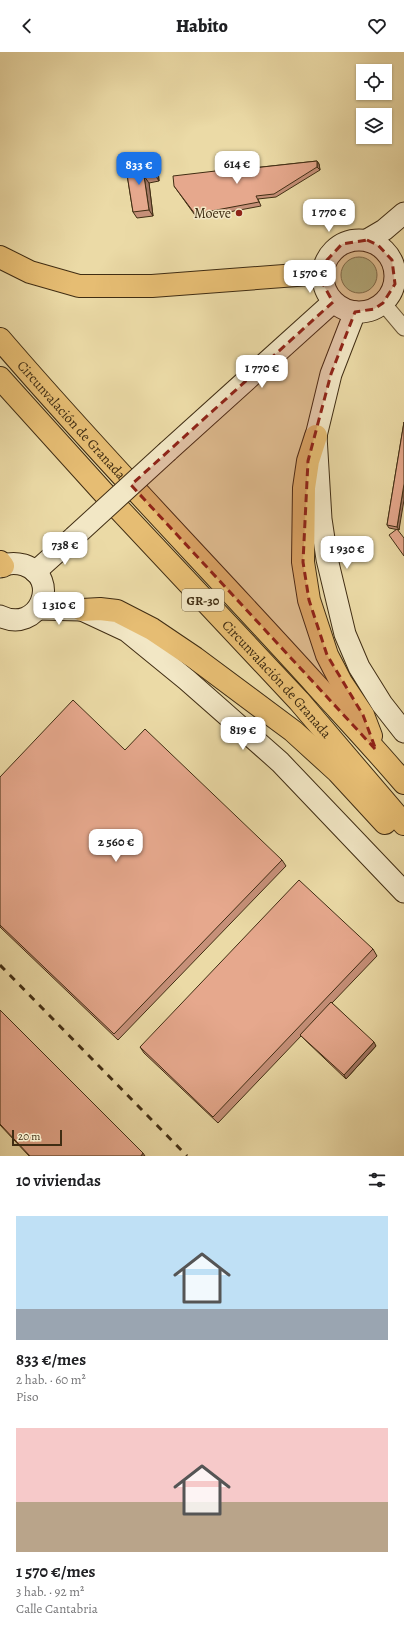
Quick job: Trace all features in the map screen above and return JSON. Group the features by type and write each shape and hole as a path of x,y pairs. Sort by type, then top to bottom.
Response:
{"highway":[{"path":"0,257 30,272 79,286 152,286 323,273"},
{"name":"Circunvalación de Granada","path":"0,339 120,473 404,782"},
{"name":"Circunvalación de Granada","path":"0,378 102,491 298,701 404,824"},
{"path":"316,436 308,461 304,488 303,562 309,600 327,655 341,682 363,715 376,750"},
{"path":"82,610 100,609 118,611 152,629 195,658 293,731 338,772 393,832 404,838"}],"street":[{"path":"367,240 386,251 392,260 400,262 395,284 390,295 383,304 365,312 355,312 343,308 333,302 327,294 323,273 327,260 333,251 348,241 367,240 384,230 404,213"},
{"path":"35,572 333,302"},
{"path":"383,304 404,328"},
{"path":"355,312 331,374 316,436 321,519 327,559 345,634 362,673 382,704 404,732"},
{"path":"1,565 20,564 28,567 40,578 43,589 42,601 38,609 32,615 15,621 2,620"},
{"path":"38,609 82,610 127,631 193,685 280,762 404,892"}],"highlighted area":[{"path":"367,240 378,245 392,260 395,284 383,303 374,309 355,312 331,374 308,461 303,562 309,600 327,655 363,715 376,750 131,485 333,302 323,284 327,260 342,244"}],"green space":[{"path":"359,257 369,260 374,265 377,275 374,285 369,290 359,293 349,290 344,285 341,275 344,265 349,260"}],"building":[{"path":"317,161 317,167 274,194 256,196 259,202 195,214 174,186 173,176"},
{"path":"153,164 155,175 144,176 149,210 133,212 126,168"},
{"path":"404,422 404,484 397,527 387,525"},
{"path":"397,529 404,538 404,556 389,535"},
{"path":"73,700 125,750 145,729 282,860 114,1034 0,925 0,777"},
{"path":"299,880 373,949 213,1117 140,1047"},
{"path":"331,1002 374,1042 344,1075 300,1035"},
{"path":"0,1010 143,1153 141,1156 30,1156 0,1124"}],"railway":[{"path":"0,965 187,1156"}],"place":[{"name":"Moeve","path":"239,213"}]}
